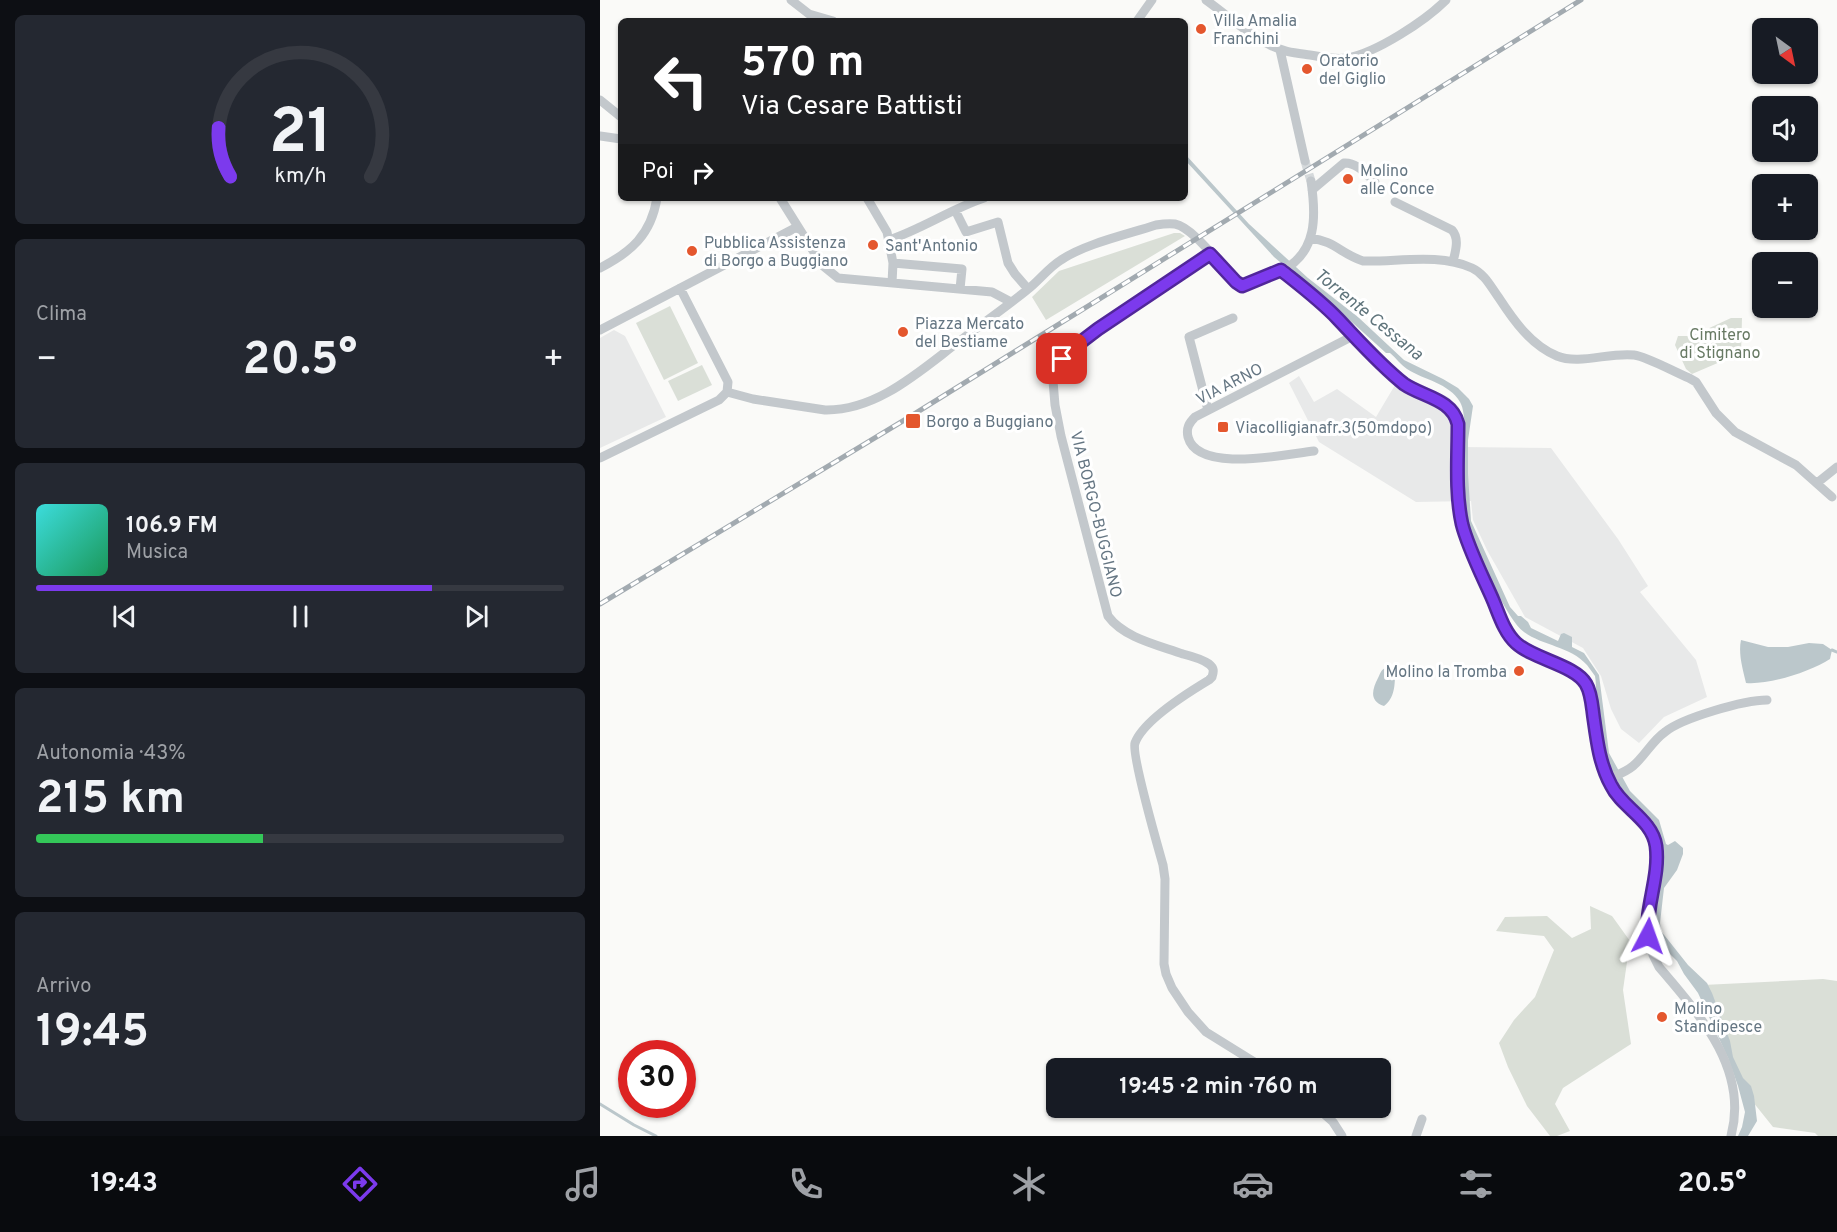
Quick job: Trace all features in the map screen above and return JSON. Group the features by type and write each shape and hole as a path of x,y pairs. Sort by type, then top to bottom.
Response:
{"street":[{"path":"791,0 809,14 822,18"},
{"path":"1139,18 1152,0"},
{"path":"1206,0 1250,34 1280,50 1332,59 1348,58 1363,53 1420,22 1446,0"},
{"path":"1280,50 1305,161"},
{"path":"600,100 618,115"},
{"path":"600,136 618,139"},
{"path":"727,392 753,399 825,410 837,410 860,404 897,387 1028,289 1064,258 1104,242 1166,223 1181,226 1190,232 1242,286 1281,270 1304,253 1310,238 1315,206 1311,185 1344,162 1355,165 1375,182"},
{"path":"600,268 618,259 636,244 650,223 656,201"},
{"path":"782,201 822,265 838,278 992,292 1015,299"},
{"path":"869,201 887,232 893,262 892,283"},
{"path":"889,240 977,201"},
{"path":"1395,202 1452,230 1456,243 1453,262"},
{"path":"955,210 966,232 998,222 1008,263 1028,289"},
{"path":"600,330 797,227"},
{"path":"1310,238 1334,244 1354,258 1363,261 1428,260 1453,262 1473,268 1485,277 1510,314 1540,347 1559,357 1571,359 1633,355 1689,378 1695,382 1722,421 1735,432 1796,465 1835,500"},
{"name":"VIA BORGO-BUGGIANO","path":"1210,254 1077,345 1058,364 1053,381 1061,436 1108,616 1112,622 1126,632 1150,643 1198,658 1213,669 1209,680 1168,707 1153,721 1138,737 1134,747 1165,879 1164,964 1166,974 1172,988 1188,1012 1206,1032 1248,1058"},
{"path":"893,262 962,270 960,289"},
{"path":"1281,270 1327,308 1400,380 1454,413 1458,424 1458,485 1462,525 1500,617 1510,636 1522,648 1575,673 1584,681 1590,697 1601,760 1608,779 1618,797 1648,826 1653,836 1656,848 1656,872 1648,932 1653,955 1659,967 1709,1031 1726,1065 1735,1095 1731,1136"},
{"path":"600,458 719,400 727,392 728,382 680,288"},
{"path":"1208,410 1189,337 1233,318"},
{"name":"VIA ARNO","path":"1314,451 1232,460 1215,458 1200,453 1190,442 1187,434 1189,423 1195,417 1353,336"},
{"path":"1817,483 1837,467"},
{"path":"1608,779 1633,767 1669,728 1703,714 1751,700 1767,700"},
{"path":"1328,1118 1341,1136"},
{"path":"1416,1136 1422,1119"}],"shaded area":[{"path":"1188,157 1249,224 1308,278 1358,317 1404,360 1458,388 1469,399 1473,406 1468,440 1471,521 1510,607 1528,622 1531,628 1558,641 1564,633 1572,637 1572,647 1584,653 1599,675 1609,753 1630,791 1659,820 1666,844 1675,841 1683,848 1677,870 1664,888 1661,931 1688,965 1707,983 1712,993 1730,1041 1733,1057 1743,1078 1751,1086 1754,1096 1757,1121 1748,1136 1738,1136 1745,1112 1728,1058 1698,993 1677,961 1663,947 1655,931 1653,924 1662,855 1659,834 1650,818 1621,787 1608,764 1599,731 1595,676 1587,665 1573,654 1531,637 1517,625 1496,589 1474,541 1468,525 1464,499 1464,416 1460,402 1449,390 1407,369 1390,353 1386,353 1274,257 1188,163"},
{"path":"614,330 625,336 666,417 600,448 600,338"},
{"path":"1401,375 1448,397 1459,407 1462,447 1551,448 1618,539 1648,586 1640,592 1696,660 1707,697 1664,717 1639,743 1621,729 1611,709 1601,676 1583,648 1525,617 1487,550 1473,520 1471,501 1416,502 1319,442 1289,383 1299,376 1314,402 1337,389 1376,417"},
{"path":"1741,640 1768,647 1823,644 1832,650 1830,659 1801,673 1766,682 1746,683 1740,656"},
{"path":"1388,667 1395,672 1394,686 1388,703 1384,706 1376,701 1373,691 1382,671"}],"green space":[{"path":"1174,233 1185,236 1046,320 1032,297 1059,271"},
{"path":"670,306 698,363 664,380 636,323"},
{"name":"Cimitero di Stignano","path":"1731,318 1742,318 1741,353 1692,374 1686,369 1675,345 1678,336 1692,336"},
{"path":"702,365 712,385 678,401 668,381"},
{"path":"1590,906 1612,916 1630,941 1623,990 1631,1044 1563,1088 1555,1104 1570,1131 1550,1136 1527,1106 1499,1043 1514,1020 1535,997 1554,950 1544,936 1496,931 1505,917 1547,916 1572,938 1591,929"},
{"path":"1823,979 1837,981 1837,1136 1818,1136 1815,1133 1773,1127 1745,1092 1703,985"}],"waterway":[{"path":"1832,650 1837,652"},
{"path":"600,1104 656,1136"}],"tunnel":[{"path":"1305,161 1311,181"}],"railway":[{"path":"600,604 911,416 1581,0"}],"place":[{"name":"Villa Amalia Franchini","path":"1201,29"},
{"name":"Oratorio del Giglio","path":"1307,69"},
{"name":"Molino alle Conce","path":"1348,179"},
{"name":"Sant'Antonio","path":"873,245"},
{"name":"Pubblica Assistenza di Borgo a Buggiano","path":"692,251"},
{"name":"Piazza Mercato del Bestiame","path":"903,332"},
{"name":"Borgo a Buggiano","path":"913,421"},
{"name":"Viacolligianafr.3(50mdopo)","path":"1223,427"},
{"name":"Molino la Tromba","path":"1519,671"},
{"name":"Molino Standipesce","path":"1662,1017"}],"route":[{"path":"1062,359 1098,329 1210,254 1242,286 1281,270 1327,308 1395,376 1412,389 1451,410 1458,424 1458,485 1462,525 1503,624 1522,648 1575,673 1587,685 1601,760 1608,779 1618,797 1648,826 1653,836 1656,848 1656,872 1648,920 1648,936"}],"water label":[{"name":"Torrente Cessana","path":"1369,314"}]}
